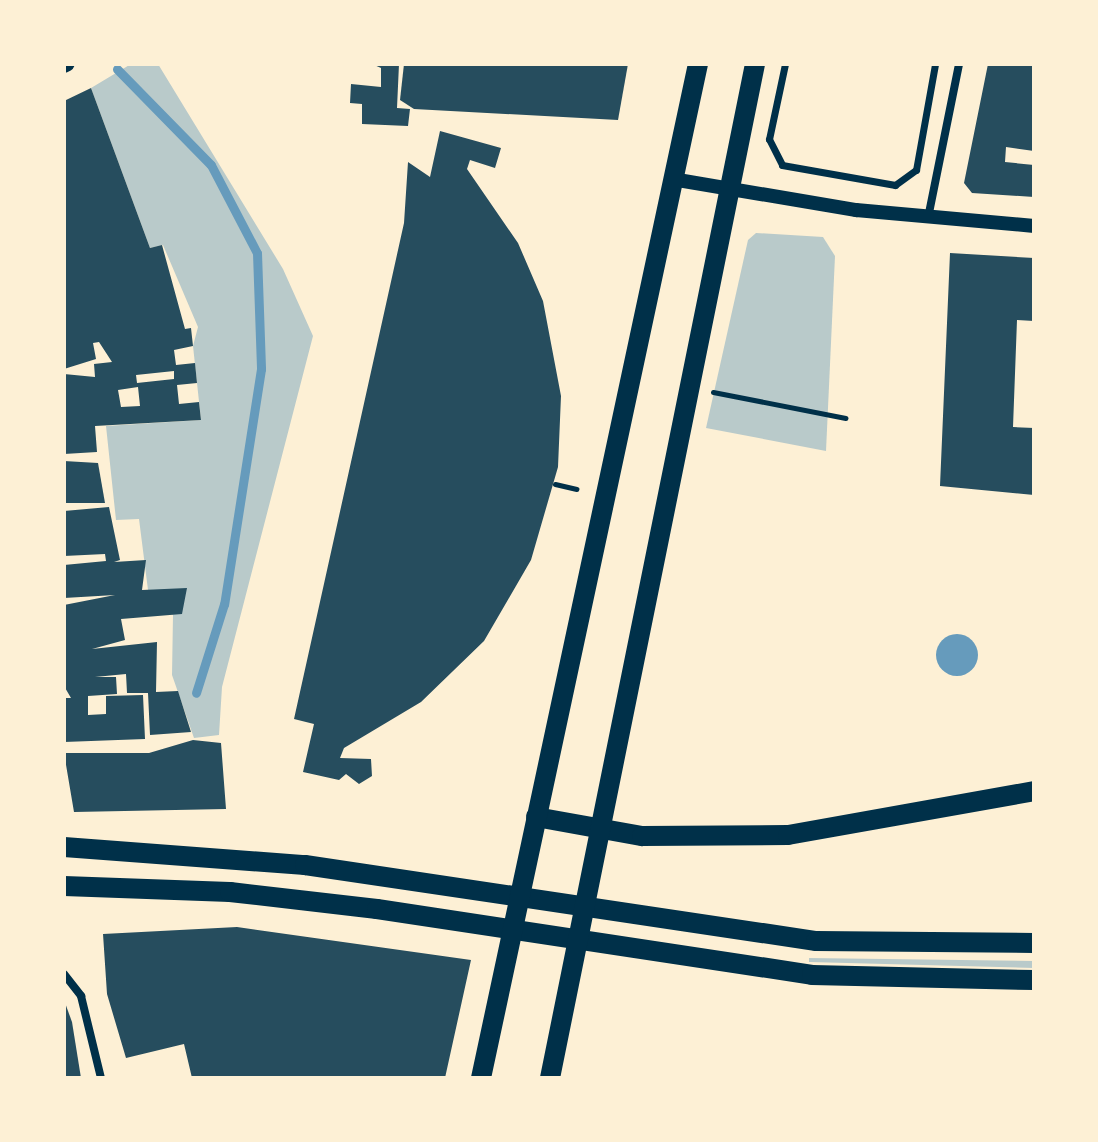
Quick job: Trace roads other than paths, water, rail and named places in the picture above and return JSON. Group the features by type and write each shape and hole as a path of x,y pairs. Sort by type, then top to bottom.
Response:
{"main road":[{"path":"481,1078 698,64"},
{"path":"550,1078 755,64"},
{"path":"536,817 642,836 788,835 1034,791"},
{"path":"64,847 305,865 816,941 1034,943"},
{"path":"64,886 118,885 377,909 812,975 1034,980"}],"street":[{"path":"785,64 769,139 782,165 895,185 916,170 935,64"},
{"path":"927,219 959,64"},
{"path":"672,179 927,219 1034,226"},
{"path":"64,974 81,996 101,1078"}],"water":[{"path":"957,634 972,640 978,655 972,670 957,676 942,670 936,655 942,640"}],"waterway":[{"path":"117,69 211,165 257,253 261,369 224,604 196,693"}]}
